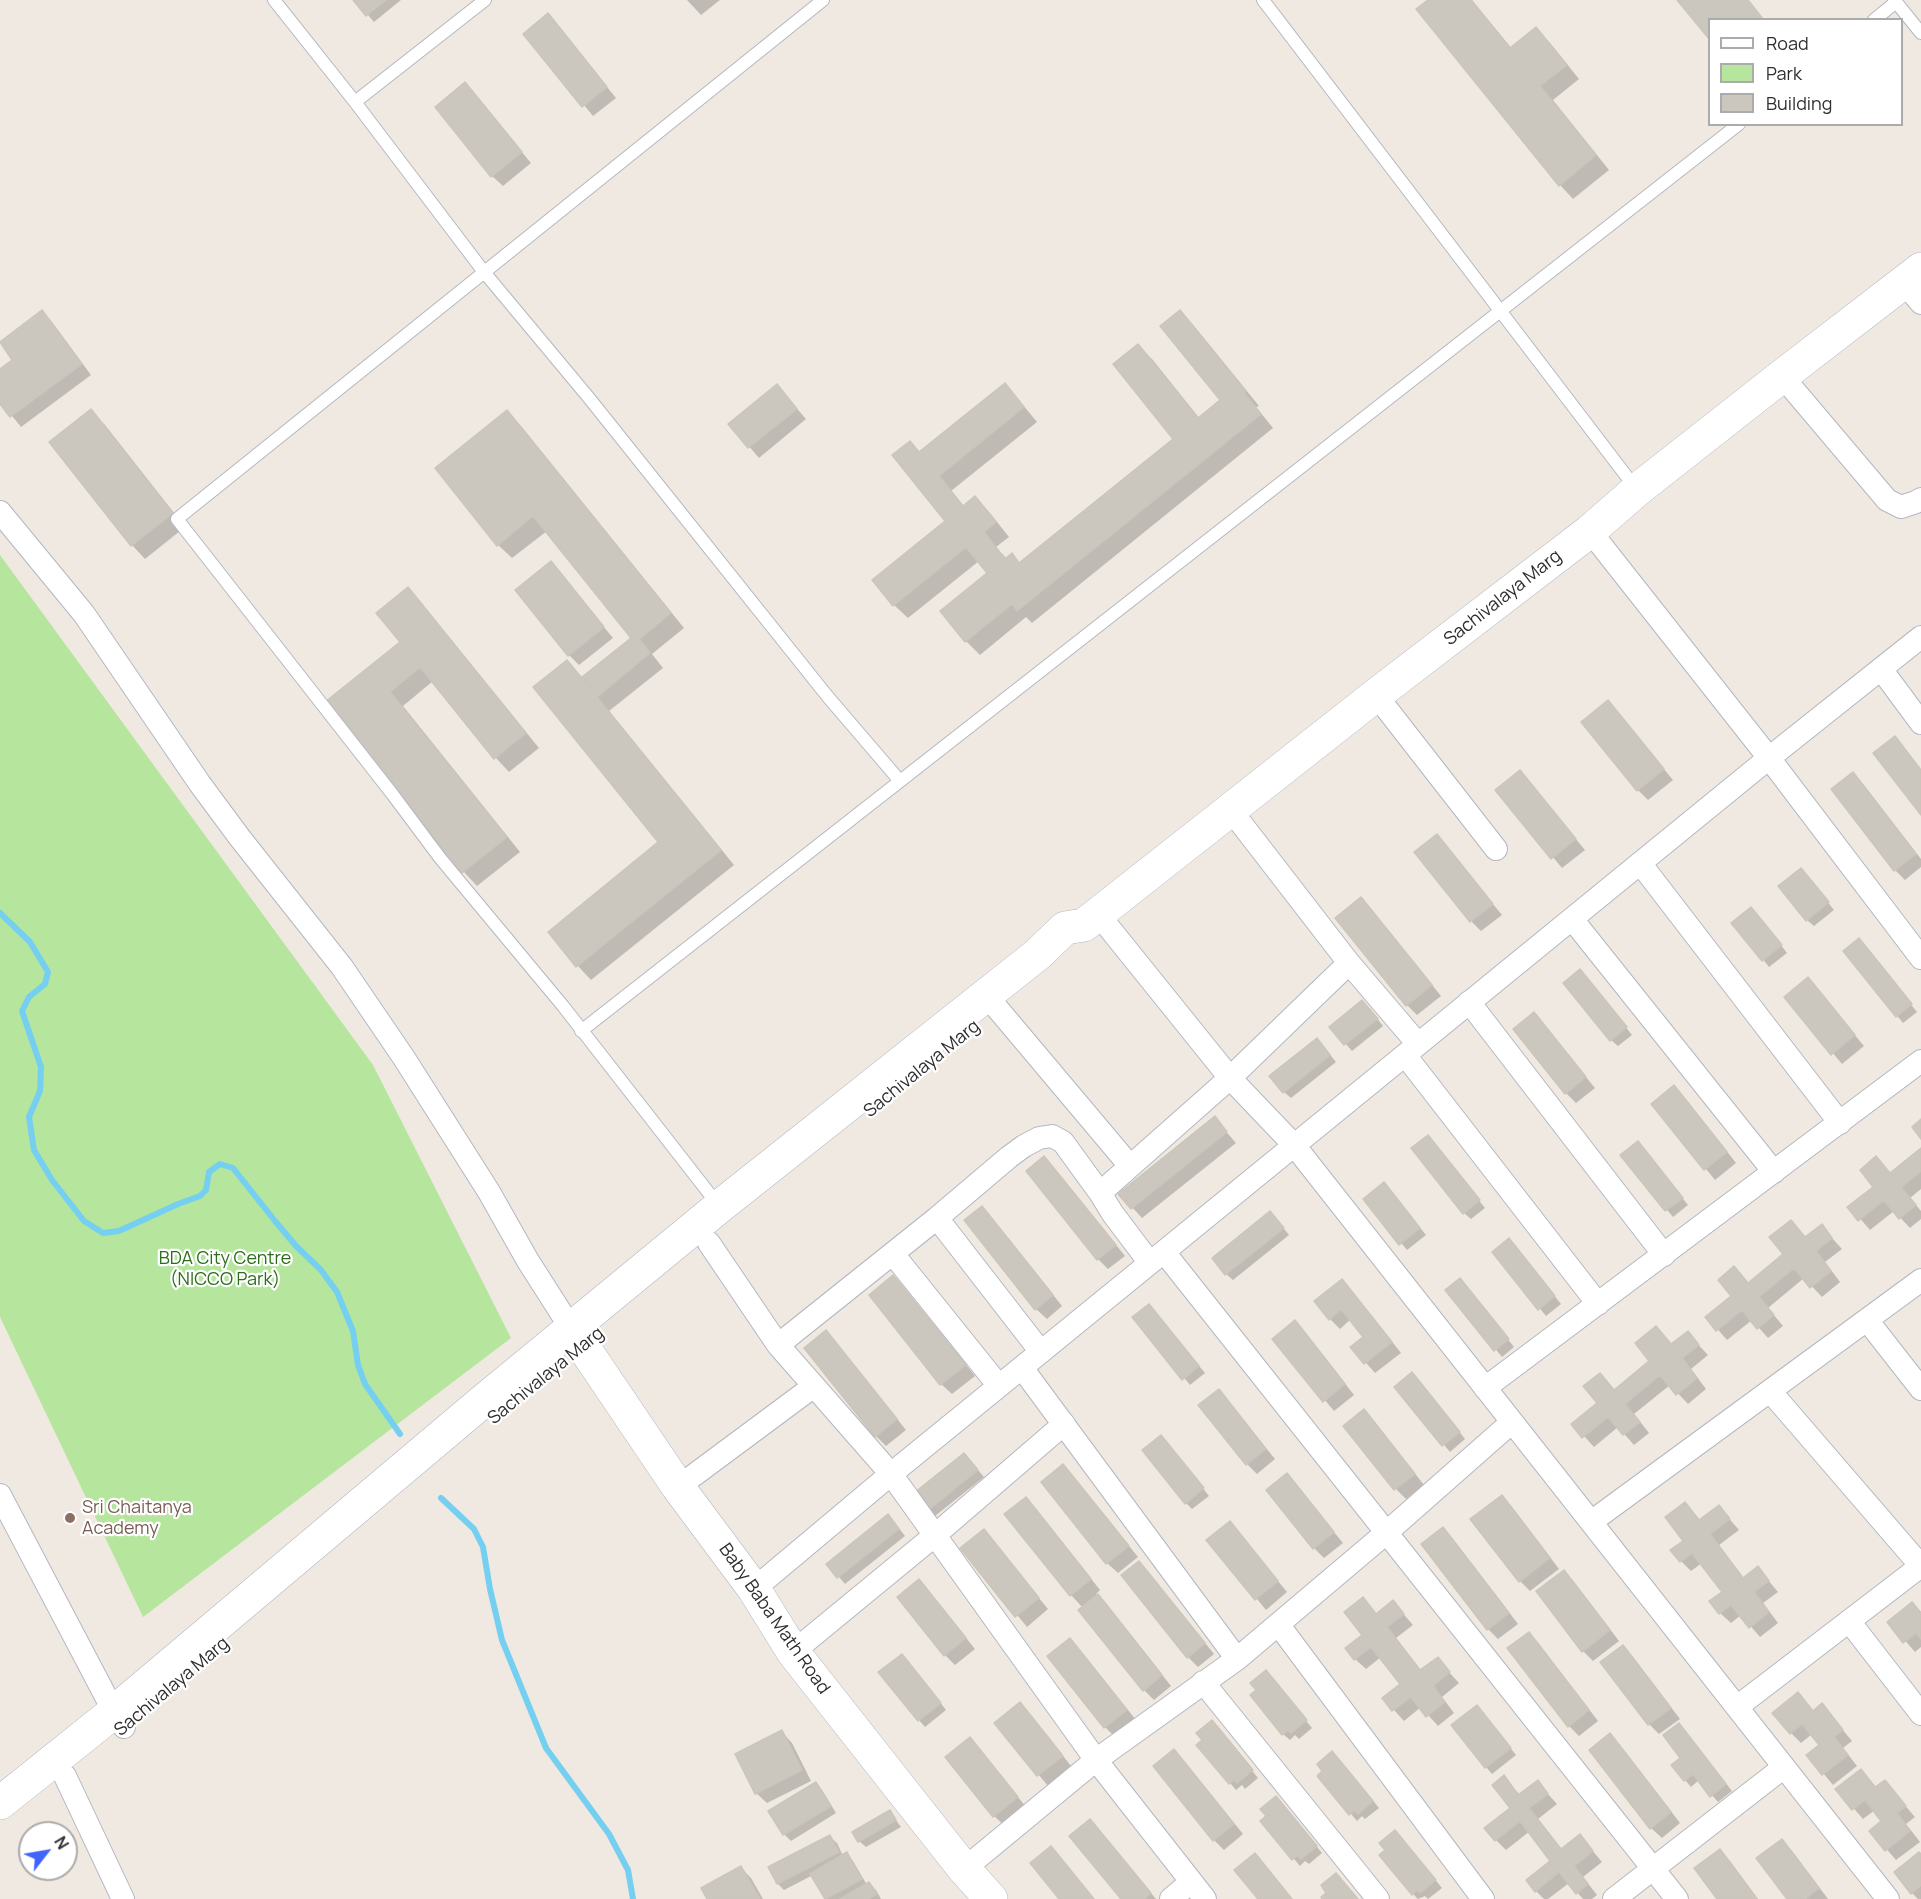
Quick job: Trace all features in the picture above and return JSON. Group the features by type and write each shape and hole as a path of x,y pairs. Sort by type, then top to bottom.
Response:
{"main road":[{"name":"Sachivalaya Marg","path":"577,1338 720,1207 1029,960 1065,928 1091,920 1376,695 1590,531 1637,490 1782,376 1915,285"},
{"name":"Sachivalaya Marg","path":"0,1826 64,1776 119,1720 483,1401 577,1338 709,1243 1048,967 1080,945 1091,920"},
{"name":"Baby Baba Math Road","path":"577,1338 678,1487 754,1589 794,1652 964,1869 991,1899"},
{"name":"Sachivalaya Marg","path":"0,1803 119,1720"}],"street":[{"path":"1782,376 1887,500 1901,507 1921,499"},
{"path":"0,512 84,614 200,784 342,967 404,1058 489,1192 528,1261 577,1338"},
{"path":"1590,531 1769,758 1921,958"},
{"path":"754,1589 891,1474 1469,1002 1921,637"},
{"path":"1881,669 1921,723"},
{"path":"1376,695 1496,849"},
{"path":"1230,809 1349,963 1598,1304"},
{"path":"1640,863 1840,1123"},
{"path":"1572,919 1774,1172"},
{"path":"1091,920 1230,1078 1294,1145 1888,1899"},
{"path":"1100,1193 1230,1078 1349,963"},
{"path":"1469,1002 1664,1255"},
{"path":"997,1008 1130,1166"},
{"path":"1485,1388 1921,1061"},
{"path":"778,1345 893,1254 1009,1157 1039,1138 1052,1136 1062,1143 1113,1214 1157,1257 1386,1533 1677,1899"},
{"path":"937,1218 1041,1352"},
{"path":"709,1243 778,1345 891,1474 1096,1760 1198,1890 1171,1899"},
{"path":"893,1254 999,1386"},
{"path":"1591,1522 1921,1280"},
{"path":"1867,1320 1921,1389"},
{"path":"1022,1368 1237,1659"},
{"path":"678,1487 814,1386"},
{"path":"1737,1707 1921,1566 1770,1391"},
{"path":"964,1869 1096,1760 1237,1659 1386,1533 1512,1422"},
{"path":"794,1652 1064,1424"},
{"path":"0,1495 119,1720"},
{"path":"1849,1621 1921,1714"},
{"path":"1278,1624 1483,1899"},
{"path":"1203,1683 1378,1899"},
{"path":"1614,1899 1784,1767"},
{"path":"64,1776 123,1899"}],"lane":[{"path":"274,0 484,272 589,398 828,697 900,781"},
{"path":"355,102 484,0"},
{"path":"720,1207 440,858 177,519 823,0"},
{"path":"1263,0 1637,490"},
{"path":"1876,18 1895,1 1921,33"},
{"path":"581,1031 1737,126"}],"green space":[{"name":"BDA City Centre (NICCO Park)","path":"0,555 373,1065 511,1338 143,1617 0,1317"}],"building":[{"path":"353,0 386,0 366,16"},
{"path":"1428,0 1471,0 1510,48 1536,27 1567,65 1540,86 1596,155 1559,186 1416,9"},
{"path":"1677,0 1748,0 1762,18 1708,18 1708,38"},
{"path":"548,13 607,87 582,107 523,34"},
{"path":"465,82 522,152 491,177 435,107"},
{"path":"42,310 82,364 10,417 0,404 0,369 12,360 0,342"},
{"path":"1180,310 1246,391 1244,393 1261,414 1017,611 1012,604 965,642 940,611 987,573 966,547 893,606 872,580 945,521 892,455 910,441 919,452 1005,383 1024,407 939,476 963,506 975,496 996,522 984,532 1005,559 1012,553 1019,563 1173,439 1113,364 1138,344 1198,418 1220,400 1160,326"},
{"path":"777,384 797,409 748,448 728,424"},
{"path":"91,409 173,513 131,546 49,442"},
{"path":"507,410 671,613 639,639 650,653 598,696 582,677 631,638 533,516 497,546 435,468"},
{"path":"551,561 604,627 568,656 515,590"},
{"path":"408,587 526,733 494,759 420,667 390,692 507,837 462,873 325,702 400,642 376,613"},
{"path":"567,660 721,850 576,967 548,932 658,842 533,687"},
{"path":"1608,700 1664,769 1637,791 1581,722"},
{"path":"1895,736 1921,770 1921,815 1873,753"},
{"path":"1520,770 1576,839 1551,859 1495,790"},
{"path":"1853,772 1916,854 1894,871 1831,789"},
{"path":"1437,834 1493,904 1470,922 1414,852"},
{"path":"1801,868 1829,902 1806,921 1778,886"},
{"path":"1361,897 1432,985 1406,1006 1335,918"},
{"path":"1751,907 1782,945 1762,961 1731,923"},
{"path":"1859,938 1912,1004 1896,1017 1843,951"},
{"path":"1580,969 1627,1027 1610,1041 1563,983"},
{"path":"1808,977 1855,1035 1831,1055 1784,997"},
{"path":"1362,1000 1378,1019 1344,1045 1329,1027"},
{"path":"1534,1012 1586,1077 1565,1094 1513,1029"},
{"path":"1317,1038 1330,1055 1283,1093 1269,1076"},
{"path":"1674,1085 1727,1152 1704,1170 1651,1104"},
{"path":"1215,1116 1227,1132 1131,1209 1118,1194"},
{"path":"1921,1119 1921,1139 1912,1127"},
{"path":"1428,1135 1480,1200 1463,1214 1411,1148"},
{"path":"1638,1141 1683,1198 1665,1211 1620,1155"},
{"path":"1921,1148 1921,1171 1901,1187 1916,1205 1899,1219 1884,1200 1858,1221 1847,1207 1873,1187 1860,1170 1876,1156 1890,1173"},
{"path":"1044,1156 1116,1245 1097,1260 1026,1171"},
{"path":"1384,1182 1420,1228 1399,1245 1363,1199"},
{"path":"982,1206 1053,1295 1035,1310 964,1220"},
{"path":"1270,1211 1284,1228 1225,1275 1212,1258"},
{"path":"1791,1220 1805,1237 1822,1224 1832,1238 1816,1251 1831,1271 1810,1288 1794,1268 1759,1297 1774,1315 1757,1329 1742,1310 1716,1331 1705,1317 1731,1296 1718,1280 1734,1266 1748,1283 1783,1254 1769,1237"},
{"path":"1509,1238 1555,1296 1538,1310 1492,1252"},
{"path":"893,1275 966,1365 940,1385 869,1295"},
{"path":"1460,1278 1509,1339 1494,1351 1445,1290"},
{"path":"1342,1279 1392,1342 1364,1364 1350,1347 1363,1337 1341,1309 1329,1320 1314,1301"},
{"path":"1149,1304 1199,1366 1182,1380 1132,1317"},
{"path":"1295,1320 1345,1384 1323,1402 1272,1339"},
{"path":"1656,1326 1671,1344 1688,1331 1699,1345 1682,1358 1697,1378 1676,1395 1660,1375 1625,1404 1640,1422 1623,1435 1608,1417 1582,1438 1571,1424 1597,1403 1583,1386 1600,1373 1614,1390 1649,1361 1635,1343"},
{"path":"826,1330 897,1419 875,1437 804,1348"},
{"path":"1412,1372 1460,1432 1442,1446 1394,1387"},
{"path":"1219,1389 1266,1449 1246,1465 1198,1405"},
{"path":"1364,1409 1415,1474 1394,1490 1343,1426"},
{"path":"1161,1435 1204,1488 1185,1504 1142,1450"},
{"path":"964,1453 978,1470 927,1511 914,1493"},
{"path":"1063,1464 1129,1546 1106,1564 1041,1482"},
{"path":"1287,1473 1334,1532 1313,1549 1266,1490"},
{"path":"1502,1495 1550,1558 1519,1582 1470,1519"},
{"path":"1026,1497 1091,1579 1070,1596 1004,1514"},
{"path":"1685,1502 1699,1520 1719,1505 1730,1519 1710,1534 1743,1578 1758,1566 1769,1581 1754,1592 1769,1612 1749,1628 1731,1605 1719,1614 1709,1601 1722,1592 1692,1553 1680,1562 1670,1550 1683,1541 1665,1517"},
{"path":"888,1514 899,1529 837,1578 826,1564"},
{"path":"1230,1521 1278,1581 1255,1600 1206,1540"},
{"path":"1443,1527 1509,1613 1487,1630 1421,1544"},
{"path":"984,1529 1039,1598 1015,1617 960,1548"},
{"path":"1139,1561 1205,1643 1187,1658 1121,1575"},
{"path":"1564,1570 1610,1630 1582,1652 1536,1591"},
{"path":"919,1579 966,1638 944,1656 897,1597"},
{"path":"1098,1594 1162,1675 1143,1691 1078,1610"},
{"path":"1363,1597 1376,1614 1393,1600 1404,1614 1387,1627 1420,1670 1438,1657 1450,1672 1433,1686 1445,1702 1426,1717 1411,1697 1392,1711 1382,1698 1400,1684 1371,1647 1354,1660 1345,1648 1362,1635 1344,1612"},
{"path":"1912,1602 1921,1613 1921,1639 1916,1633 1903,1643 1887,1622"},
{"path":"1529,1632 1589,1710 1568,1727 1507,1648"},
{"path":"1070,1638 1127,1710 1104,1728 1047,1656"},
{"path":"1623,1645 1671,1708 1648,1725 1600,1662"},
{"path":"902,1654 941,1703 918,1721 878,1672"},
{"path":"1266,1670 1307,1720 1291,1733 1288,1730 1282,1735 1250,1695 1256,1690 1250,1683"},
{"path":"1798,1692 1813,1711 1822,1703 1843,1730 1834,1737 1848,1755 1822,1775 1806,1755 1819,1745 1802,1724 1790,1734 1772,1713"},
{"path":"1020,1702 1063,1756 1037,1776 994,1723"},
{"path":"1477,1705 1511,1748 1485,1768 1451,1725"},
{"path":"1212,1720 1253,1770 1237,1783 1235,1780 1229,1784 1196,1745 1202,1740 1196,1733"},
{"path":"1679,1723 1726,1784 1710,1797 1693,1774 1684,1781 1671,1765 1680,1758 1663,1735"},
{"path":"782,1730 802,1770 755,1794 735,1754"},
{"path":"1610,1733 1671,1812 1650,1829 1589,1750"},
{"path":"970,1737 1018,1797 993,1817 945,1757"},
{"path":"1174,1749 1234,1824 1213,1841 1153,1766"},
{"path":"1332,1751 1373,1801 1358,1814 1355,1810 1349,1815 1317,1776 1322,1771 1317,1764"},
{"path":"1861,1769 1875,1787 1885,1780 1906,1806 1897,1813 1910,1831 1885,1851 1869,1831 1881,1821 1865,1800 1852,1810 1835,1789"},
{"path":"1504,1775 1518,1795 1538,1780 1548,1794 1529,1808 1561,1849 1580,1834 1593,1851 1574,1866 1588,1884 1576,1894 1559,1872 1535,1892 1526,1880 1550,1861 1520,1821 1495,1841 1484,1828 1510,1808 1492,1785"},
{"path":"816,1782 831,1806 783,1835 768,1811"},
{"path":"1276,1796 1317,1846 1301,1859 1298,1855 1292,1860 1260,1821 1266,1816 1260,1809"},
{"path":"890,1810 896,1820 858,1842 852,1832"},
{"path":"1090,1819 1151,1893 1144,1899 1121,1899 1069,1836"},
{"path":"1395,1830 1436,1880 1420,1893 1417,1890 1412,1895 1379,1855 1385,1850 1379,1843"},
{"path":"830,1835 839,1852 777,1884 768,1867"},
{"path":"1782,1839 1819,1888 1805,1899 1787,1899 1756,1858"},
{"path":"1051,1846 1094,1899 1059,1899 1030,1863"},
{"path":"1720,1849 1757,1899 1717,1899 1694,1868"},
{"path":"847,1852 862,1879 825,1899 810,1874"},
{"path":"1919,1852 1921,1854 1921,1885 1911,1894 1894,1872"},
{"path":"1255,1853 1292,1899 1258,1899 1234,1870"},
{"path":"741,1866 760,1899 707,1899 701,1888"},
{"path":"1336,1873 1358,1899 1322,1899 1321,1897 1326,1893 1321,1885"},
{"path":"869,1882 877,1894 868,1899 840,1899"}],"waterway":[{"path":"0,913 30,942 48,972 45,984 29,997 22,1011 41,1067 40,1091 29,1117 34,1150 52,1180 84,1221 103,1233 119,1231 200,1196 206,1190 209,1172 220,1164 233,1168 275,1221 296,1246 321,1270 337,1292 353,1331 358,1365 365,1384 400,1434"},
{"path":"441,1498 474,1529 483,1547 502,1640 546,1748 609,1834 628,1870 633,1899"}],"place":[{"name":"Sri Chaitanya Academy","path":"70,1518"}]}
